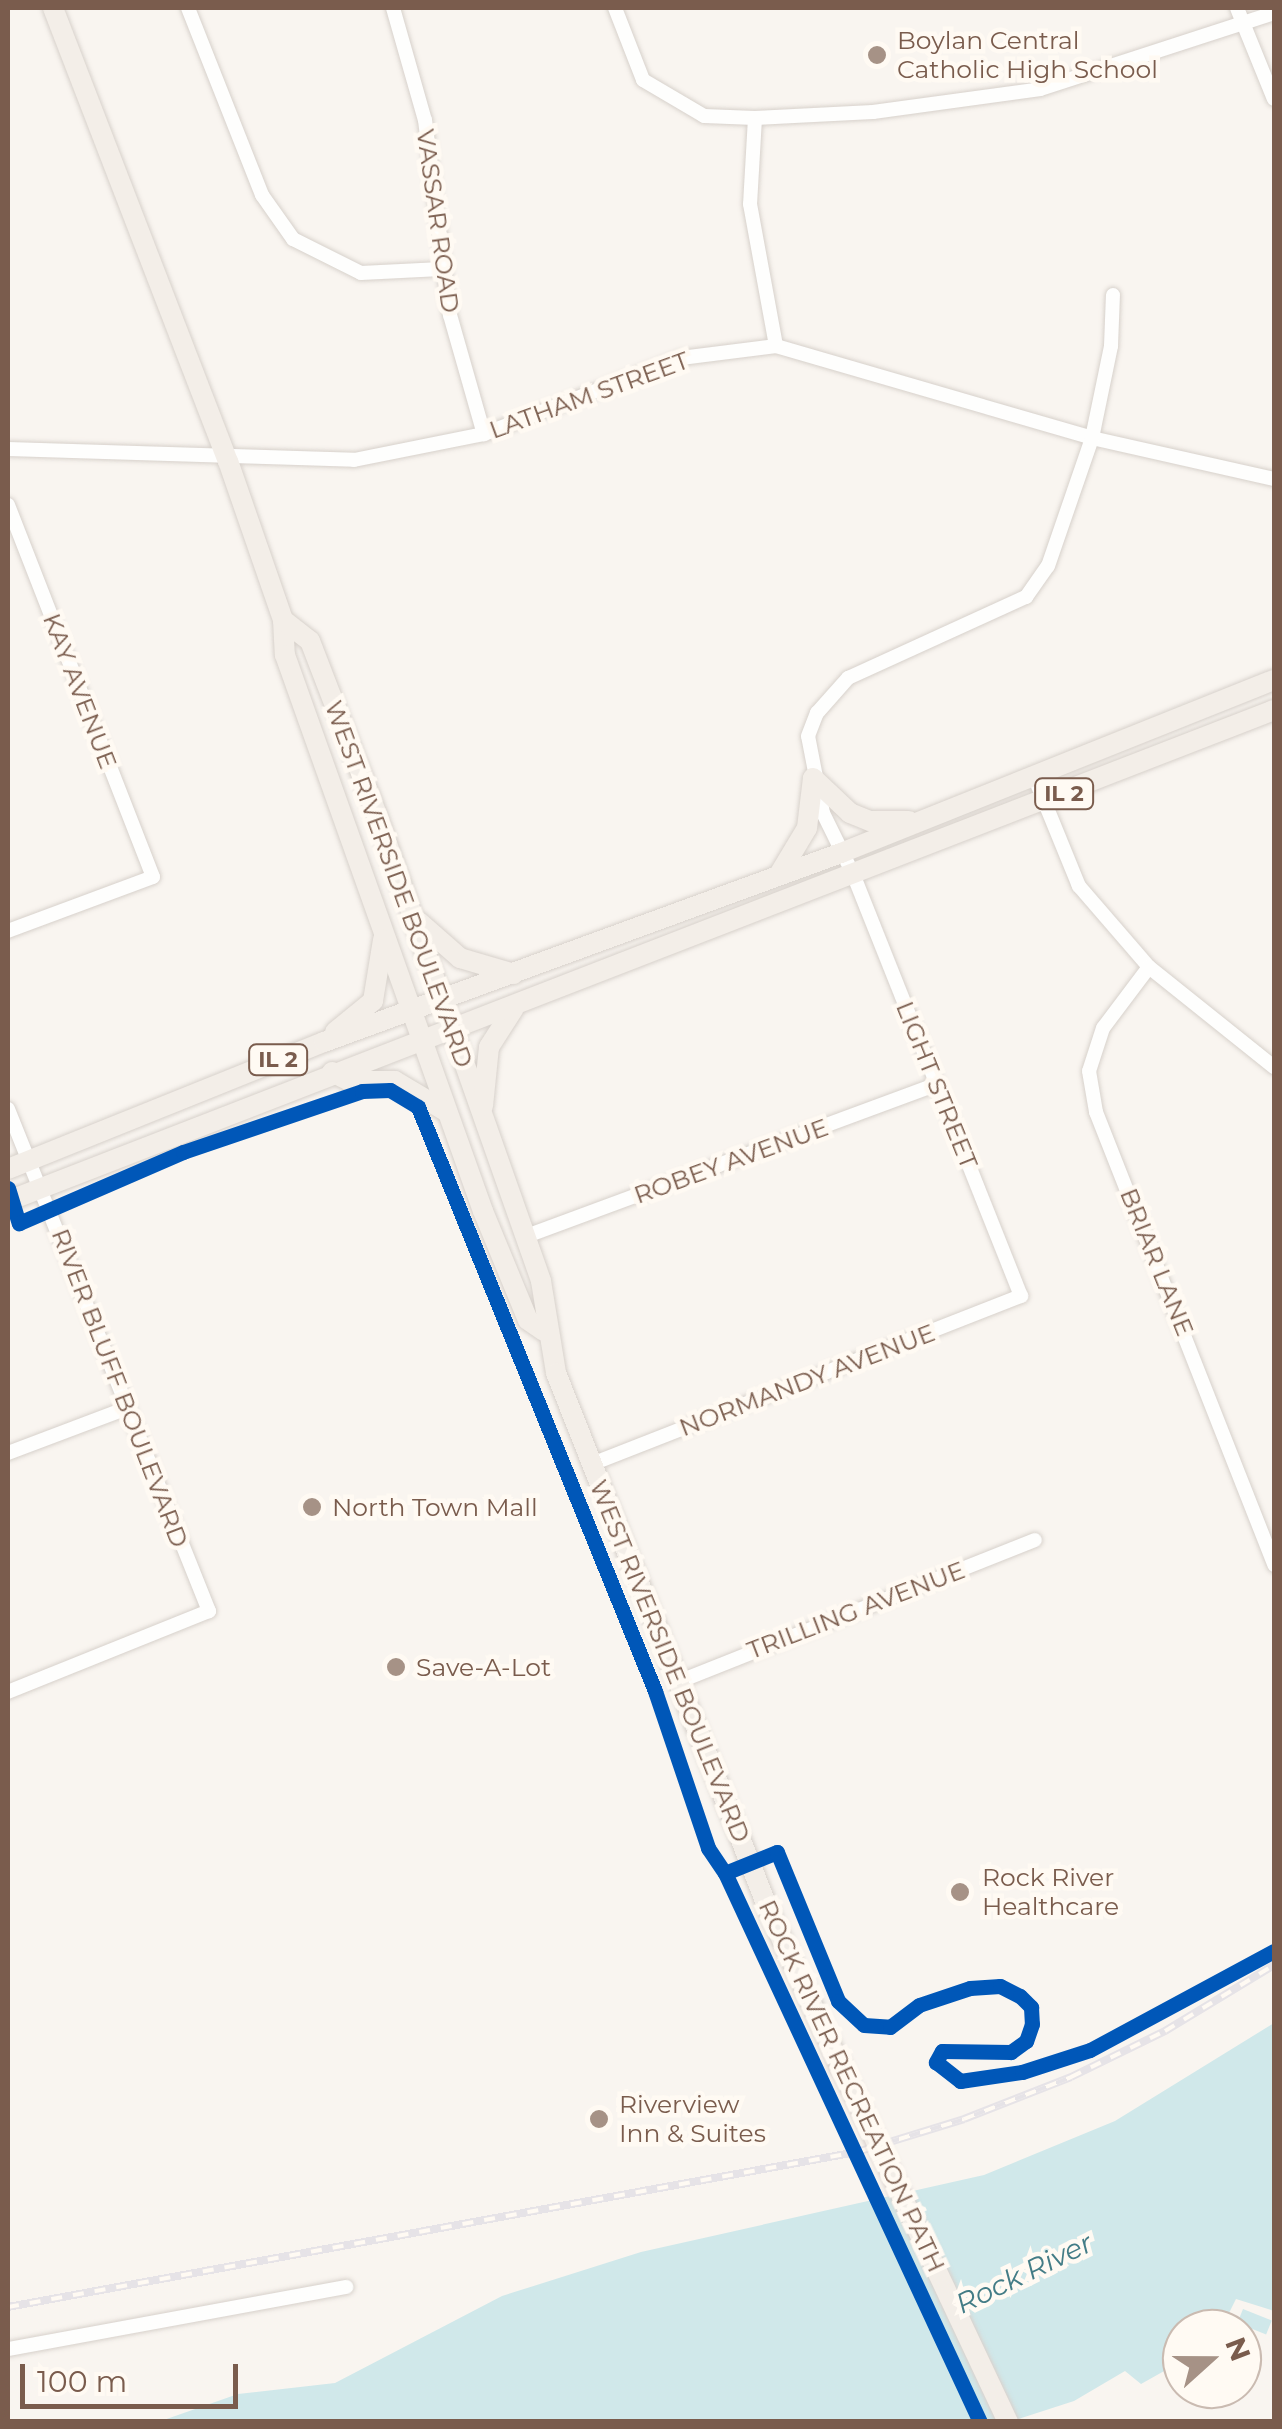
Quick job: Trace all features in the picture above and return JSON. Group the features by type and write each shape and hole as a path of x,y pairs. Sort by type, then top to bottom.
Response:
{"main road":[{"name":"WEST RIVERSIDE BOULEVARD","path":"53,8 228,461 283,620 286,654 448,1112 528,1320 544,1331 592,1464 771,1916 1008,2422"},
{"name":"WEST RIVERSIDE BOULEVARD","path":"283,620 310,641 414,918 550,1314 544,1331"},
{"name":"IL 2","path":"8,1169 324,1042 842,852 1274,680"},
{"name":"IL 2","path":"8,1201 332,1072 515,1007 1274,710"},
{"path":"813,778 835,803 870,821 920,821"},
{"path":"780,874 806,828 813,778"},
{"path":"414,918 460,958 516,974"},
{"path":"324,1042 373,1001 384,933"},
{"path":"482,1123 489,1047 515,1007"},
{"path":"332,1072 350,1080 395,1081 448,1112"}],"street":[{"path":"188,8 262,195 293,239 361,274 441,269"},
{"name":"VASSAR ROAD","path":"393,8 425,120 441,269 484,434"},
{"path":"614,8 643,80 704,116 755,118 873,112 1040,89 1274,13"},
{"path":"1237,8 1274,99"},
{"path":"755,118 750,204 776,346"},
{"name":"LIGHT STREET","path":"1021,1296 813,778 811,725 848,678 1026,597 1048,566 1092,438 1111,346 1112,295"},
{"name":"LATHAM STREET","path":"8,450 228,461 354,460 484,434 680,358 776,346 1092,438 1274,479"},
{"name":"KAY AVENUE","path":"8,505 152,877 8,931"},
{"path":"1034,776 1079,886 1150,967 1274,1067"},
{"name":"BRIAR LANE","path":"1150,967 1103,1028 1089,1071 1096,1112 1274,1565"},
{"name":"ROBEY AVENUE","path":"524,1237 937,1084"},
{"name":"RIVER BLUFF BOULEVARD","path":"8,1109 209,1612 8,1692"},
{"name":"NORMANDY AVENUE","path":"592,1464 1021,1296"},
{"path":"8,1453 127,1408"},
{"name":"TRILLING AVENUE","path":"678,1682 1035,1540"},
{"path":"8,2348 346,2287"}],"water":[{"name":"Rock River","path":"1274,2023 1274,2311 1236,2299 1231,2309 1162,2309 1162,2372 1141,2384 1125,2371 1074,2401 1009,2422 158,2422 238,2394 335,2383 502,2296 641,2252 984,2175 1115,2121"},
{"path":"1262,2317 1272,2321 1266,2335 1262,2333"}],"railway":[{"path":"8,2307 857,2152 964,2119 1071,2077 1165,2031 1274,1965"}],"cycle path":[{"path":"8,1188 19,1223 183,1152 362,1091 390,1090 418,1107 655,1691 708,1848 725,1873"},
{"name":"ROCK RIVER RECREATION PATH","path":"980,2422 725,1873 777,1852 838,2001 864,2025 890,2027 919,2005 970,1988 1000,1986 1020,1996 1031,2007 1032,2024 1026,2041 1011,2052 942,2051 936,2062 960,2081 1022,2072 1090,2050 1274,1951"}],"place":[{"name":"Boylan Central Catholic High School","path":"877,55"},
{"name":"North Town Mall","path":"312,1507"},
{"name":"Save-A-Lot","path":"396,1667"},
{"name":"Rock River Healthcare","path":"960,1892"},
{"name":"Riverview Inn & Suites","path":"599,2119"}]}
